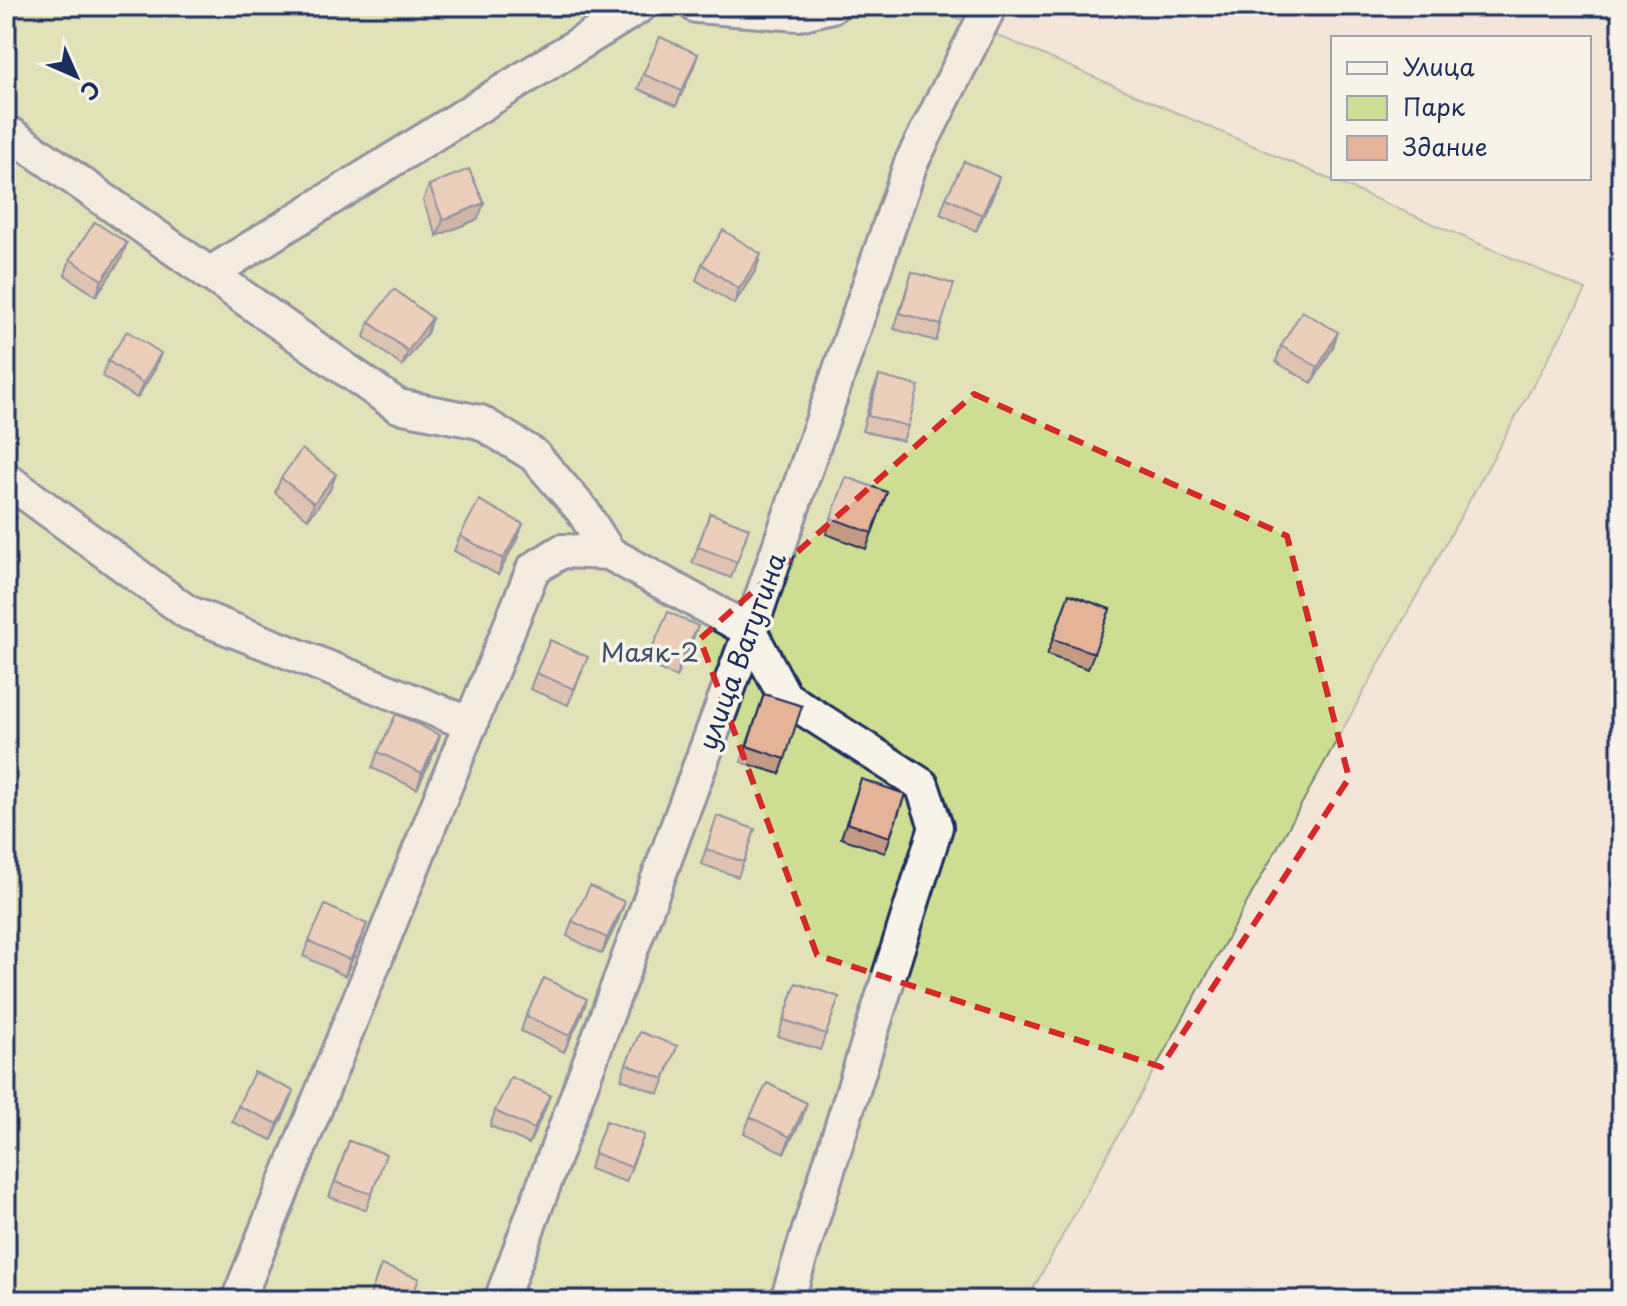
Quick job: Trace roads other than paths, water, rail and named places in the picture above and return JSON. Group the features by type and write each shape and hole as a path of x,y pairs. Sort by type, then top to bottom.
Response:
{"street":[{"path":"209,274 640,6"},
{"path":"696,6 799,14 832,6"},
{"name":"улица Ватутина","path":"501,1300 750,631 911,163 990,6"},
{"path":"12,135 398,406 480,422 534,455 582,510 609,553"},
{"path":"6,479 187,612 471,724"},
{"path":"238,1300 533,569 562,551 609,553 750,631 785,697 922,785 936,827 787,1300"}],"park label":[{"name":"Маяк-2","path":"650,651"}]}
